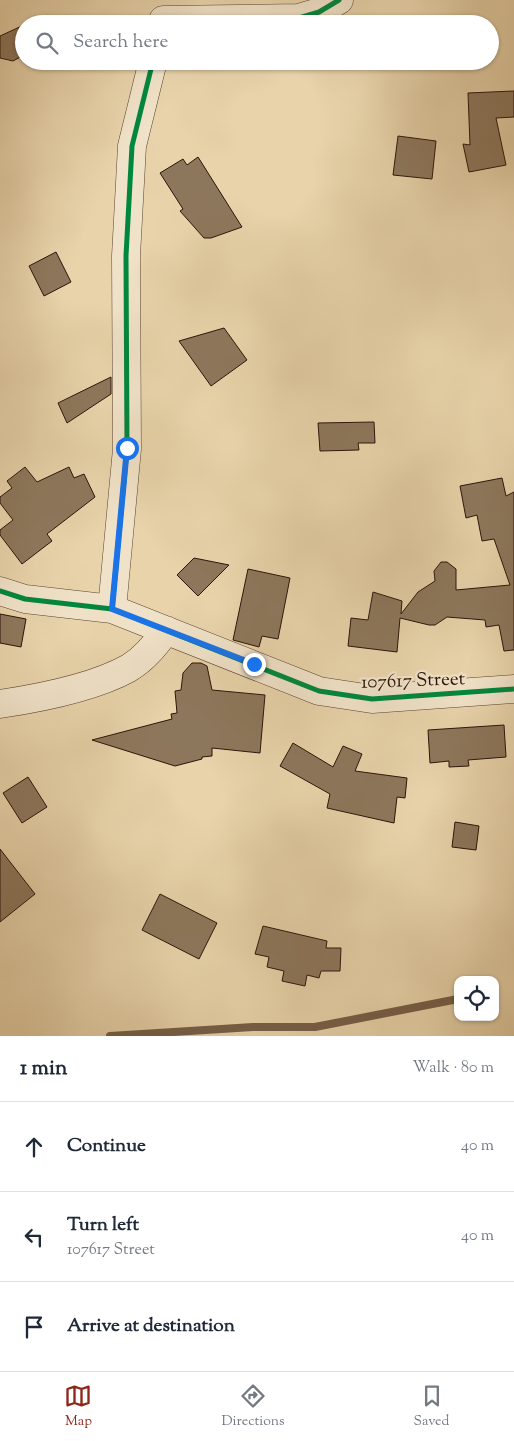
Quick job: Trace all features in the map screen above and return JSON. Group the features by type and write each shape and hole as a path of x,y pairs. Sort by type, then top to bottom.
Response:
{"street":[{"path":"310,15 320,12 339,0"},
{"path":"162,14 196,15"},
{"path":"112,609 127,448 126,256 132,146 151,70"},
{"name":"107617 Street","path":"0,591 25,599 112,609 320,691 372,699 514,689"},
{"path":"0,704 34,699 117,673 145,656 166,630"}],"building":[{"path":"15,29 15,60 0,58 0,36"},
{"path":"514,91 514,117 496,118 506,165 469,172 463,144 470,145 468,93"},
{"path":"398,136 436,141 432,179 393,175"},
{"path":"198,157 242,227 211,238 204,238 180,211 183,209 160,173 183,159 187,165"},
{"path":"56,252 71,282 44,296 29,266"},
{"path":"224,328 247,360 211,386 179,341"},
{"path":"111,377 111,394 67,423 58,403"},
{"path":"374,422 375,443 358,443 359,450 320,451 318,423"},
{"path":"25,467 37,482 69,467 74,478 84,474 95,497 47,534 52,541 22,564 0,535 0,530 13,520 0,503 0,497 12,488 7,481"},
{"path":"502,478 506,496 514,492 514,650 504,651 499,625 486,627 485,620 447,617 435,625 400,618 397,652 348,646 351,618 368,620 373,592 402,601 401,614 418,592 435,581 434,571 441,562 447,562 456,569 456,590 510,585 494,539 482,541 477,515 466,518 460,486"},
{"path":"194,558 229,565 198,596 177,575"},
{"path":"248,569 290,578 278,639 262,636 259,647 233,640"},
{"path":"0,614 26,619 21,647 0,643"},
{"path":"192,663 201,663 207,666 212,690 265,695 260,753 212,748 212,756 202,757 202,759 175,766 92,740 172,719 171,714 177,713 175,691 181,690 183,673"},
{"path":"504,725 506,757 468,760 469,766 449,767 449,761 430,763 428,730"},
{"path":"293,743 333,767 343,746 362,754 355,771 407,778 405,798 397,797 394,823 327,808 330,794 280,766"},
{"path":"28,777 47,807 22,823 3,793"},
{"path":"455,822 479,826 476,850 452,847"},
{"path":"0,849 35,894 0,922"},
{"path":"160,894 217,923 199,959 142,930"},
{"path":"263,926 327,941 326,948 341,948 340,971 321,971 319,978 307,975 305,986 282,981 284,971 267,967 269,957 255,954"}],"waterway":[{"path":"110,1036 253,1027 315,1027 454,1000"}],"cycle path":[{"path":"309,15 319,12 339,0"},
{"path":"112,609 127,449 126,256 132,146 151,70"},
{"path":"0,591 25,599 112,609 319,691 372,699 514,689"}],"route":[{"path":"127,448 112,609 254,664"}]}
